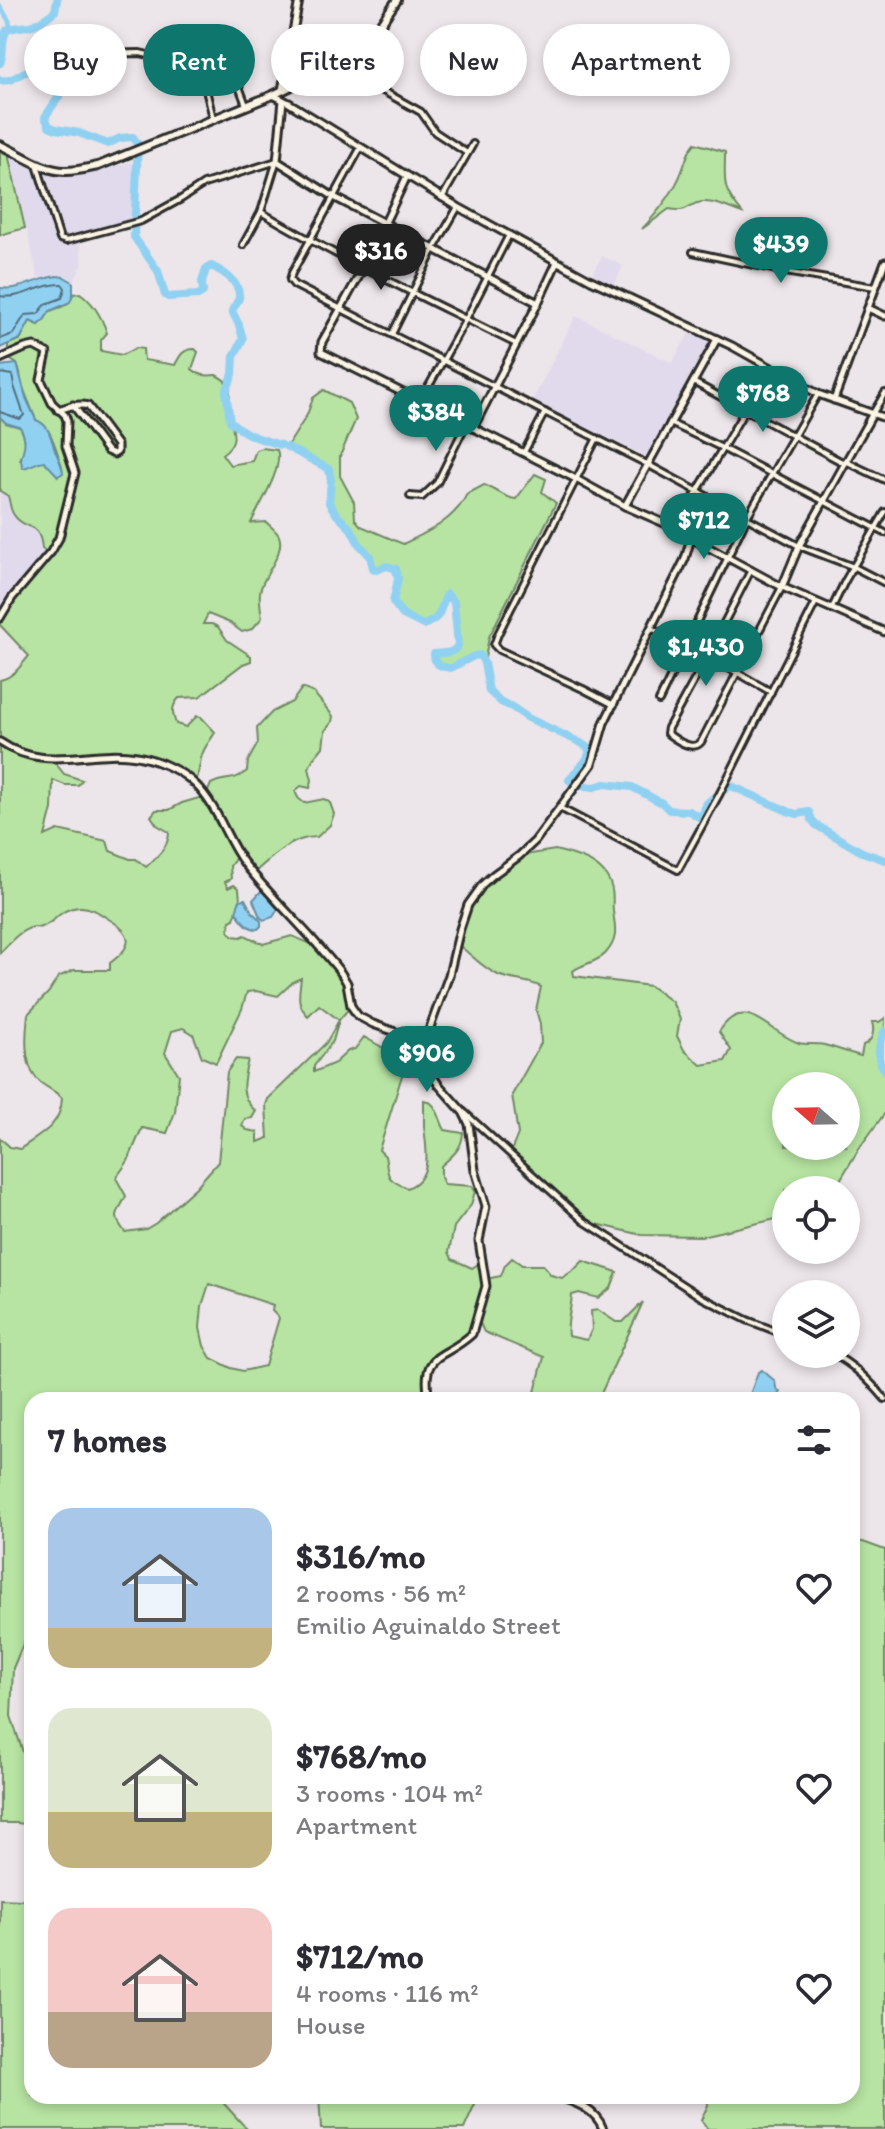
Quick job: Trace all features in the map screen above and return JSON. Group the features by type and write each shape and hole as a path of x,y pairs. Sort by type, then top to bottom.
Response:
{"main road":[{"path":"380,24 397,0"},
{"path":"0,145 46,168 68,171 98,166 271,96"}],"street":[{"path":"295,24 299,0"},
{"path":"127,53 161,58 183,68 205,86 213,118"},
{"path":"243,96 246,105"},
{"path":"275,96 442,198 557,262 717,339 818,394 885,418"},
{"path":"243,245 261,212 277,161 285,96"},
{"path":"392,96 421,112 435,132 467,153"},
{"path":"442,198 473,144"},
{"path":"361,147 291,276 294,285 597,438 799,546 854,567 885,583"},
{"path":"36,163 61,240 82,238 141,221 204,184 277,161 334,197 538,303"},
{"path":"407,176 364,267 322,342 322,354 625,506 676,528 782,587 885,632"},
{"path":"392,334 458,207"},
{"path":"261,212 344,259 516,344"},
{"path":"420,402 509,235"},
{"path":"693,252 876,287"},
{"path":"473,428 557,262"},
{"path":"834,400 885,262"},
{"path":"868,308 885,316"},
{"path":"625,506 717,339"},
{"path":"0,359 34,346 47,353 41,380 46,395 65,415 66,446 75,473 63,522 51,552 12,598 0,618"},
{"path":"676,528 770,367"},
{"path":"693,382 885,480"},
{"path":"751,570 668,728 668,734 684,743 696,747 701,742 782,587 822,502 885,393"},
{"path":"659,701 747,517 818,394"},
{"path":"58,410 73,405 92,409 117,445 117,452 110,453 101,445 73,405"},
{"path":"524,453 545,412"},
{"path":"670,422 885,533"},
{"path":"410,496 422,497 437,483 466,424"},
{"path":"597,438 494,645 614,705"},
{"path":"832,608 885,512"},
{"path":"420,1055 449,975 468,905 493,875 535,841 592,764 600,731 685,559 691,538"},
{"path":"560,808 678,870 816,602"},
{"path":"651,628 771,692"},
{"path":"0,742 17,752 52,760 136,756 156,761 195,784 206,796 243,861 341,973 347,983 351,1006 358,1016 404,1035 438,1084 463,1112 584,1221 701,1297 772,1330"},
{"path":"427,1392 425,1381 429,1365 472,1334 486,1286 479,1241 486,1206 475,1170 469,1124 463,1112"},
{"path":"854,1368 885,1399"},
{"path":"576,2104 599,2119 603,2129"}],"shaded area":[{"path":"8,154 30,167 54,175 80,174 133,162 137,181 134,216 129,225 79,239 83,264 73,282 68,278 45,277 39,280"},
{"path":"602,256 623,266 614,286 592,275"},
{"path":"576,316 672,363 690,332 714,343 648,457 532,401"},
{"path":"0,491 8,496 15,517 33,526 42,541 42,549 50,554 0,618"}],"green space":[{"path":"695,143 725,152 726,185 730,197 742,213 702,202 681,210 669,209 642,229 670,195"},
{"path":"0,151 8,154 25,228 0,235"},
{"path":"80,293 93,306 107,333 101,340 101,351 122,355 136,348 143,349 144,360 175,365 182,353 195,349 198,352 192,369 203,375 216,375 226,382 230,389 229,414 234,438 222,454 230,465 252,461 256,450 262,448 277,450 274,476 251,523 266,522 278,534 280,543 277,557 260,592 262,618 252,629 242,632 208,614 203,624 218,627 227,640 251,656 251,661 199,697 179,698 173,707 176,724 186,727 197,716 215,732 202,754 195,784 156,761 123,755 53,760 64,774 82,780 78,785 65,785 53,780 52,809 45,836 58,830 107,841 110,851 136,859 146,867 162,851 169,832 157,825 151,816 156,810 169,810 206,796 211,784 247,771 248,761 258,743 257,728 272,712 292,702 302,688 314,693 333,716 332,722 325,731 323,747 309,768 310,788 301,786 295,791 304,803 324,799 330,803 334,814 330,825 317,837 290,844 254,873 238,855 230,866 231,879 225,882 228,888 234,885 239,889 240,900 234,919 230,921 229,931 233,936 245,935 263,944 292,936 309,943 334,963 347,983 351,1006 339,1020 333,1041 314,1066 314,1072 335,1063 355,1049 364,1037 394,1054 404,1069 379,1150 385,1156 394,1182 407,1188 416,1183 425,1170 424,1100 435,1108 445,1130 463,1133 459,1148 441,1166 444,1184 472,1186 475,1191 471,1205 454,1227 449,1252 452,1259 472,1268 481,1262 486,1279 501,1276 512,1258 522,1265 543,1265 551,1275 562,1278 583,1261 617,1272 611,1288 598,1298 579,1293 572,1295 568,1336 587,1340 592,1329 591,1311 598,1310 616,1322 623,1322 643,1302 602,1392 535,1392 544,1357 484,1332 478,1319 472,1334 429,1365 429,1392 24,1392 24,1642 13,1668 11,1716 24,1755 24,1824 0,1823 0,1138 10,1147 20,1149 54,1122 61,1108 62,1098 39,1081 29,1064 26,1047 28,1014 49,992 58,977 74,970 110,970 110,963 124,950 128,939 116,924 94,910 79,907 67,910 46,925 24,931 0,953 0,680 13,674 29,656 0,625 12,597 50,554 42,549 35,530 14,515 8,496 0,491 0,417 6,423 20,427 25,443 20,460 44,460 58,476 62,466 55,446 50,433 36,420 17,364 11,360 13,354 8,344 20,340 30,321 39,325 50,311 71,299 73,294","holes":["301,978 299,994 304,1012 308,1016 319,1005 339,1020 326,1043 268,1099 268,1138 258,1142 258,1132 242,1126 245,1119 252,1118 256,1111 244,1094 248,1060 236,1059 227,1072 218,1162 156,1223 146,1229 125,1232 117,1217 126,1196 116,1178 128,1161 142,1128 167,1133 175,1112 179,1075 165,1053 172,1031 183,1028 193,1034 202,1057 216,1063 247,992 278,996","209,1284 273,1305 272,1311 279,1318 265,1366 243,1371 211,1358 204,1346 200,1328 202,1306"]},
{"path":"324,390 349,403 356,419 340,456 340,476 354,502 355,519 361,526 403,544 440,524 455,511 467,494 484,485 516,499 535,474 546,479 542,492 556,503 489,637 484,663 479,655 451,668 437,663 434,654 451,652 458,645 454,602 447,594 437,616 423,625 403,615 393,602 398,578 396,569 387,566 376,570 373,568 370,556 329,503 329,469 287,447 307,415 313,398"},
{"path":"555,850 596,865 612,889 614,938 606,953 573,971 574,976 650,986 672,1002 680,1019 677,1036 684,1050 701,1065 725,1061 731,1050 719,1032 728,1020 738,1015 757,1018 799,1043 824,1045 861,1056 863,1045 872,1036 872,1022 885,1018 881,1061 885,1066 885,1113 860,1147 860,1072 772,1072 772,1160 852,1160 842,1176 772,1176 772,1220 701,1236 642,1235 584,1221 510,1154 518,1134 512,1095 541,1043 536,1010 541,987 492,972 457,944 463,918 483,884 519,856"},
{"path":"860,1542 863,1542 885,1550 885,2129 708,2129 701,2120 708,2105 860,2104"},
{"path":"0,1899 24,1901 24,2104 224,2104 247,2129 0,2129"},
{"path":"319,2104 475,2104 464,2129 321,2129"}],"water":[{"path":"57,276 73,282 70,302 50,311 39,325 30,321 20,339 0,348 0,288 15,288"},
{"path":"17,364 26,398 36,420 48,431 61,463 63,473 58,476 44,461 23,468 21,458 25,440 20,427 6,423 0,417 0,366"},
{"path":"262,890 278,909 273,917 264,920 253,900"},
{"path":"245,899 261,921 258,929 248,926 236,912 240,900"},
{"path":"762,1370 775,1381 780,1392 751,1392 758,1372"}],"waterway":[{"path":"0,63 7,30 40,22 55,11 57,0"},
{"path":"0,6 10,28"},
{"path":"0,80 34,71 62,78 64,89 45,117 49,126 108,144 120,138 133,137 138,144 134,237 158,271 168,297 203,292 202,282 206,269 211,266 234,282 239,298 232,311 243,339 234,356 233,374 226,392 230,421 248,434 281,445"},
{"path":"287,447 329,469 329,503 370,556 373,568 376,570 387,566 396,569 398,579 393,602 403,615 423,625 438,616 447,594 454,602 458,645 451,652 434,654 437,663 451,668 480,655 489,691 501,702 590,749 584,763 569,780 573,783"},
{"path":"577,785 632,787 669,810 689,811 699,817 714,797"},
{"path":"726,789 729,785 797,814 809,812 816,825 862,852 885,860"},
{"path":"885,1031 879,1051 885,1071"}]}
